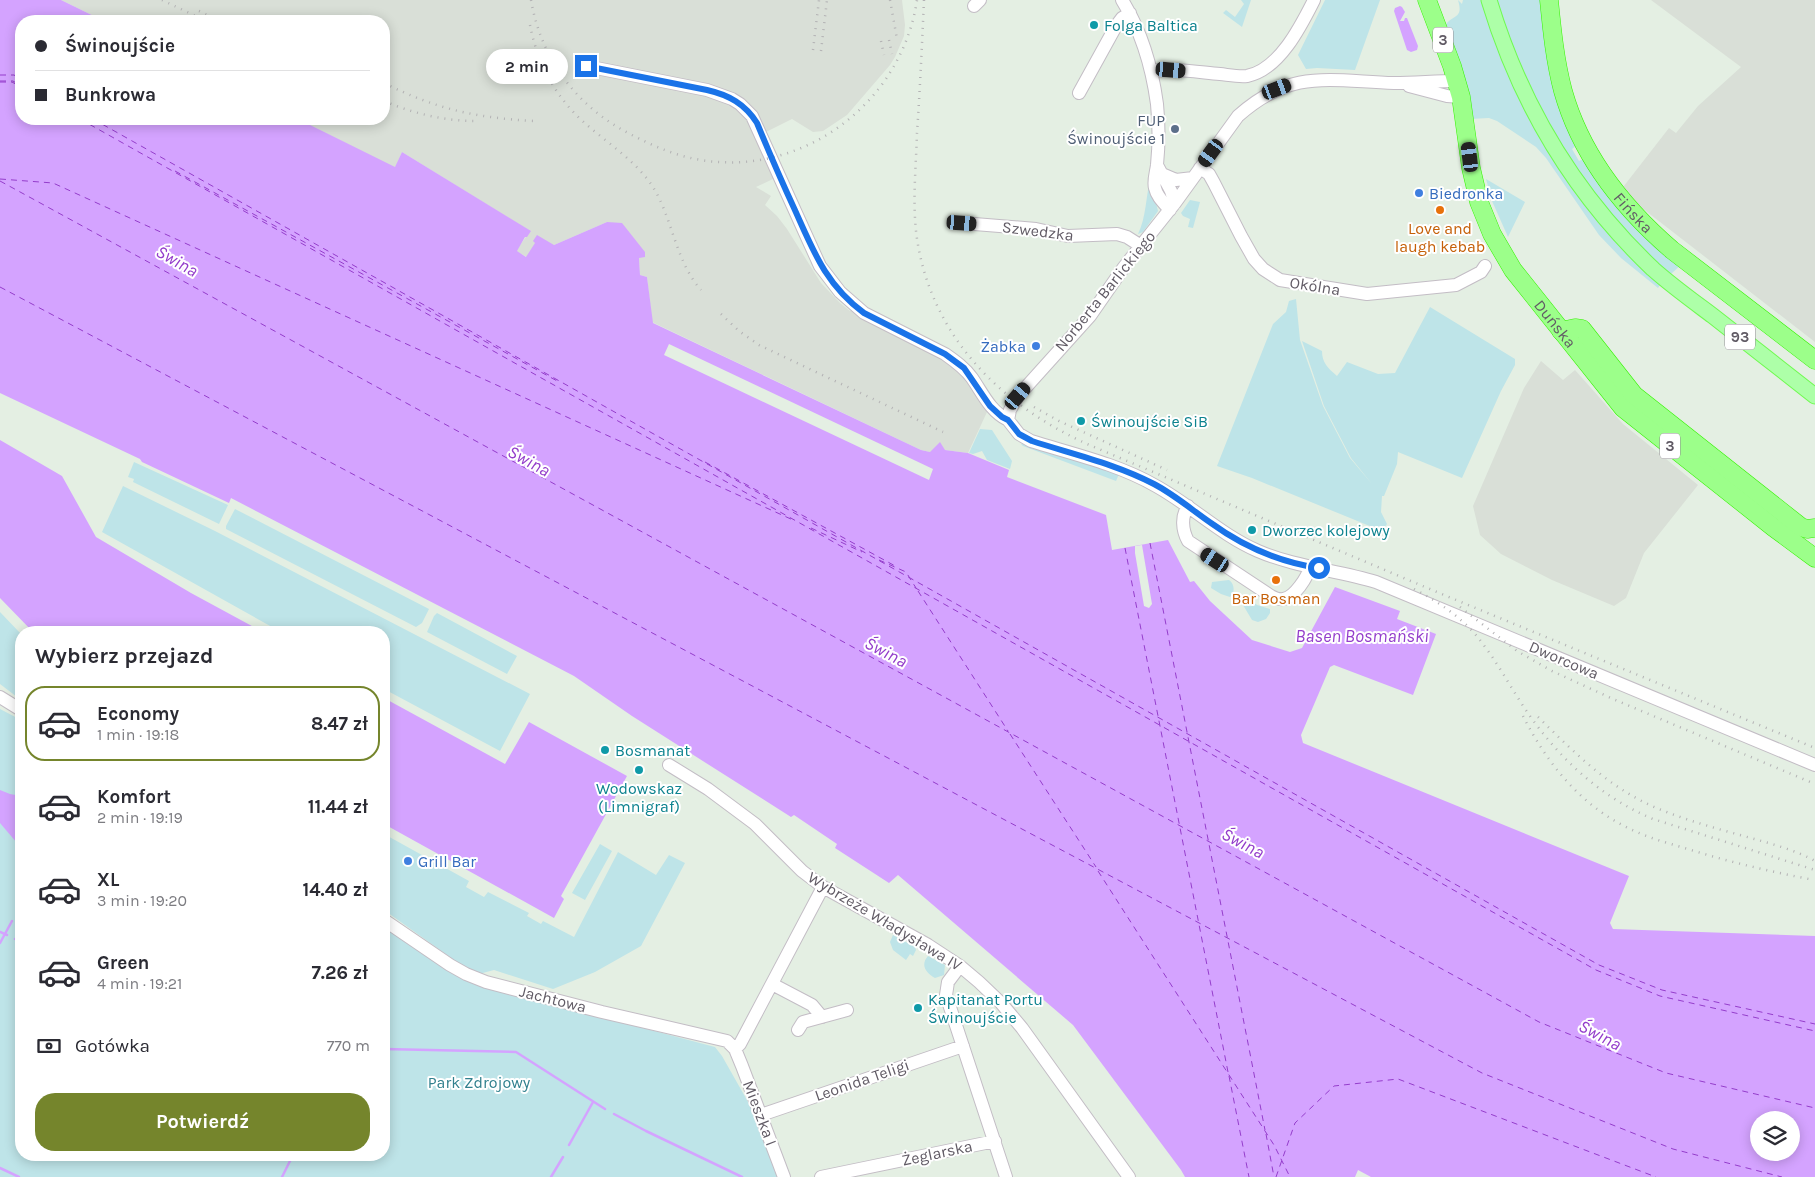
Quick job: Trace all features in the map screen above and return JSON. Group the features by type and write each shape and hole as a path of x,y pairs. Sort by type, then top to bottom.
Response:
{"highway":[{"name":"Duńska","path":"1427,0 1459,89 1476,190 1492,234 1513,270 1623,408 1815,558"},
{"name":"Fińska","path":"1549,0 1559,75 1569,109 1588,152 1614,193 1652,233 1672,250 1815,360"},
{"name":"3","path":"1560,331 1575,328 1582,329 1634,395 1801,527 1807,529 1815,528"}],"main road":[{"name":"93","path":"1488,0 1511,64 1529,104 1567,168 1596,209 1626,242 1665,279 1815,396"}],"street":[{"path":"1122,0 1139,32 1151,71 1157,105 1159,170 1154,185 1158,197 1172,206"},
{"path":"1151,71 1171,70 1247,76 1259,72 1270,65 1282,52 1314,0"},
{"path":"1079,93 1116,26 1122,18 1130,13"},
{"name":"Dworcowa","path":"586,66 707,90 725,95 740,104 757,123 816,257 830,280 854,306 864,313 957,362 972,378 990,406 1008,420 1014,430 1032,441 1123,470 1154,484 1188,506 1221,531 1257,551 1277,558 1355,575 1405,593 1815,765"},
{"path":"1159,170 1176,180 1196,173 1238,116 1250,105 1277,89 1292,83 1323,80 1396,83 1447,96 1459,89"},
{"name":"Norberta Barlickiego","path":"1008,420 1010,410 1018,396 1090,316 1196,173"},
{"name":"Okólna","path":"1196,173 1209,174 1254,259 1263,269 1280,280 1367,294 1456,285 1481,272 1485,266"},
{"name":"Szwedzka","path":"962,223 1036,228 1068,236 1120,234 1141,246"},
{"path":"1188,506 1185,510 1183,529 1188,541 1271,596 1280,600 1288,597 1305,579 1310,566"},
{"path":"0,697 15,706"},
{"name":"Wybrzeże Władysława IV","path":"669,765 715,794 755,824 802,871 823,887 928,945 960,966 1002,1003 1129,1177"},
{"path":"735,1049 740,1044 823,887"},
{"name":"Jachtowa","path":"390,924 466,974 486,982 602,1012 720,1039 727,1041 735,1049"},
{"path":"960,966 948,982 946,992 1006,1177"},
{"path":"772,984 812,1006 822,1017"},
{"path":"798,1030 803,1022 847,1010"},
{"name":"Leonida Teligi","path":"761,1114 963,1046"},
{"name":"Mieszka I","path":"735,1049 784,1177"},
{"name":"Żeglarska","path":"821,1177 994,1141"}],"shaded area":[{"path":"61,0 902,0 905,25 904,36 895,57 847,115 823,131 813,132 792,119 756,137 775,178 756,187 771,196 765,205 787,229 821,283 840,303 850,311 852,310 949,362 964,375 987,412 968,453 945,450 930,452 921,450 652,322 647,277 640,275 639,258 607,222 554,245 536,243 527,257 516,251 530,231 402,152 395,168 310,125 390,125 390,15 92,15"},
{"path":"1651,0 1815,0 1815,342 1620,191 1669,128 1676,133 1698,106 1741,67"},
{"path":"1541,361 1563,380 1575,370 1623,424 1698,485 1644,553 1626,598 1614,606 1552,580 1501,554 1480,535 1473,506 1524,388"}],"green space":[{"path":"1241,0 1251,0 1242,27 1223,13 1226,10 1235,17 1244,4"},
{"path":"1325,0 1380,0 1355,70 1306,69 1298,55"},
{"path":"1458,0 1462,4 1463,0 1482,0 1508,74 1519,98 1553,159 1623,248 1660,285 1658,288 1621,258 1599,235 1546,158 1536,147 1497,121 1489,118 1470,119 1445,26 1458,14"},
{"path":"1496,0 1544,0 1577,145 1572,149 1579,161 1583,159 1682,264 1671,274 1619,224 1573,164 1537,106 1512,46"},
{"path":"1150,179 1158,211 1143,232 1138,234 1141,228"},
{"path":"1486,179 1525,202 1508,237 1492,201"},
{"path":"1190,200 1200,202 1193,228 1188,227 1190,219 1181,213"},
{"path":"1296,299 1300,340 1323,406 1350,458 1372,484 1351,458 1324,406 1302,341 1322,351 1326,365 1337,376 1347,362 1378,374 1395,373 1430,307 1515,359 1515,365 1501,391 1462,478 1398,452 1397,464 1384,496 1382,496 1381,512 1387,524 1382,531 1252,478 1217,466 1273,324 1286,312 1289,301"},
{"path":"980,429 992,430 1012,461 1010,469 987,460 982,451 973,454 969,453"},
{"path":"1023,443 1119,474 1116,481 1023,446 1021,444"},
{"path":"134,462 228,505 219,524 133,482 134,479 128,477"},
{"path":"123,486 215,531 530,694 500,751 390,692 390,626 270,626 102,532"},
{"path":"235,509 429,609 422,623 416,627 226,529"},
{"path":"1229,580 1234,588 1230,597 1211,588 1212,582"},
{"path":"1249,598 1257,605 1270,609 1266,619 1258,622 1252,620 1243,605 1244,599"},
{"path":"0,612 15,628 15,695 0,684"},
{"path":"437,613 517,656 507,674 427,632"},
{"name":"Park Zdrojowy","path":"0,709 15,717 15,1161 390,1161 390,928 438,962 537,1000 715,1047 756,1116 779,1177 0,1177"},
{"path":"390,837 469,881 466,887 484,897 488,892 529,913 527,916 541,924 543,921 574,937 618,852 656,875 669,855 685,863 641,946 595,972 553,989 494,970 475,975 390,914"},
{"path":"600,844 612,851 585,900 572,893"},
{"path":"893,935 915,947 916,950 913,956 910,954 906,960 893,950 890,942"},
{"path":"928,956 945,965 944,975 935,978 929,974 924,966"}],"water":[{"path":"0,0 61,0 92,15 15,15 15,125 310,125 395,167 402,152 531,231 517,251 526,257 535,243 533,241 537,235 554,245 607,222 622,223 645,252 645,257 639,258 640,275 647,277 653,323 921,450 930,452 940,442 945,450 968,453 1009,470 1007,477 1106,515 1112,550 1168,540 1190,582 1194,581 1210,601 1252,640 1290,652 1302,648 1335,587 1400,611 1397,619 1436,634 1413,695 1334,665 1330,667 1301,735 1303,743 1629,876 1610,923 1613,929 1815,936 1815,1177 1371,1177 1358,1170 1355,1177 1185,1177 1073,1025 898,875 889,883 835,848 837,844 794,815 791,817 632,716 574,676 231,498 229,503 142,462 140,459 0,393"},
{"path":"1400,6 1405,12 1400,21 1404,21 1407,18 1418,46 1417,50 1411,52 1407,50 1394,11 1395,8"},
{"path":"0,440 62,476 96,537 191,593 252,626 27,626 0,598"},
{"path":"390,701 505,764 529,722 627,776 561,896 564,899 554,918 390,827"},
{"path":"0,790 15,795 15,841 0,823"}],"pier":[{"path":"669,344 933,469 929,480 664,355"},
{"path":"1142,545 1152,604 1149,608 1144,606 1135,553 1135,546"}],"waterway":[{"path":"0,943 12,921"},
{"path":"0,932 7,935"},
{"path":"390,1049 516,1052 605,1109"},
{"path":"569,1145 593,1102"},
{"path":"614,1114 742,1177"},
{"path":"551,1177 563,1157"},
{"path":"282,1177 290,1161"},
{"path":"0,1168 19,1177"}],"ferry route":[{"path":"0,75 15,76"},
{"path":"0,81 15,82"},
{"path":"0,82 15,84"},
{"path":"91,125 1596,970 1660,996 1815,1031"},
{"path":"104,125 1599,965 1662,990 1815,1024"},
{"path":"175,171 559,382"},
{"path":"0,179 53,183 793,520"},
{"path":"0,181 1539,1022 1666,1073 1815,1108"},
{"path":"0,287 1482,1073 1673,1149 1782,1177"},
{"path":"705,462 897,567"},
{"path":"811,528 862,552"},
{"path":"1150,543 1265,1130"},
{"path":"1125,548 1228,1072"},
{"path":"879,560 906,572 916,588"},
{"path":"918,591 1008,731"},
{"path":"1010,734 1096,867"},
{"path":"1098,871 1274,1145 1290,1177"},
{"path":"1229,1076 1249,1177"},
{"path":"1276,1177 1295,1123 1334,1086 1398,1079 1656,1177"},
{"path":"1266,1134 1274,1177"}],"railway":[{"path":"162,0 193,15"},
{"path":"531,0 543,42 553,61 564,79 594,110 630,134 674,153 701,160 739,162 776,157 811,144 842,125 869,100 891,70 908,37 917,0"},
{"path":"813,50 819,0"},
{"path":"821,51 827,0"},
{"path":"890,0 897,39"},
{"path":"924,0 915,186 917,239 925,274 938,307 954,336 975,363 999,387 1026,409 1055,428 1087,444 1444,595 1815,748"},
{"path":"199,11 207,15"},
{"path":"530,25 543,67 566,104 587,125 629,160 651,184 664,210 685,265 701,290"},
{"path":"889,40 892,54"},
{"path":"881,41 884,55"},
{"path":"390,86 439,106 457,111 475,115 535,121"},
{"path":"390,103 428,116 475,121"},
{"path":"721,314 739,331 759,345 943,432"},
{"path":"1034,407 1059,421 1167,470"},
{"path":"1414,589 1447,609 1475,634 1544,735 1571,764 1601,790 1653,819 1815,870"},
{"path":"1460,607 1517,651 1552,671 1613,699 1815,784"},
{"path":"1523,716 1545,754 1572,787 1605,815 1624,826 1655,839 1706,854 1749,866 1809,879"},
{"path":"1538,717 1594,769 1641,801 1685,819 1784,848 1815,861"}],"place":[{"name":"Folga Baltica","path":"1094,25"},
{"name":"FUP Świnoujście 1","path":"1175,129"},
{"name":"Biedronka","path":"1419,193"},
{"name":"Love and laugh kebab","path":"1440,210"},
{"name":"Żabka","path":"1036,346"},
{"name":"Świnoujście SiB","path":"1081,421"},
{"name":"Dworzec kolejowy","path":"1252,530"},
{"name":"Bar Bosman","path":"1276,580"},
{"name":"Bosmanat","path":"605,750"},
{"name":"Wodowskaz (Limnigraf)","path":"639,770"},
{"name":"Grill Bar","path":"408,861"},
{"name":"Kapitanat Portu Świnoujście","path":"918,1008"}],"route":[{"path":"586,66 707,90 725,95 740,104 757,123 820,266 840,292 864,313 957,362 972,378 990,406 1008,420 1019,434 1032,441 1123,470 1142,478 1188,506 1221,531 1257,551 1290,562 1319,568"}],"water label":[{"name":"Świna","path":"177,261"},
{"name":"Świna","path":"529,461"},
{"name":"Basen Bosmański","path":"1362,636"},
{"name":"Świna","path":"886,652"},
{"name":"Świna","path":"1243,843"},
{"name":"Świna","path":"1600,1035"}]}
